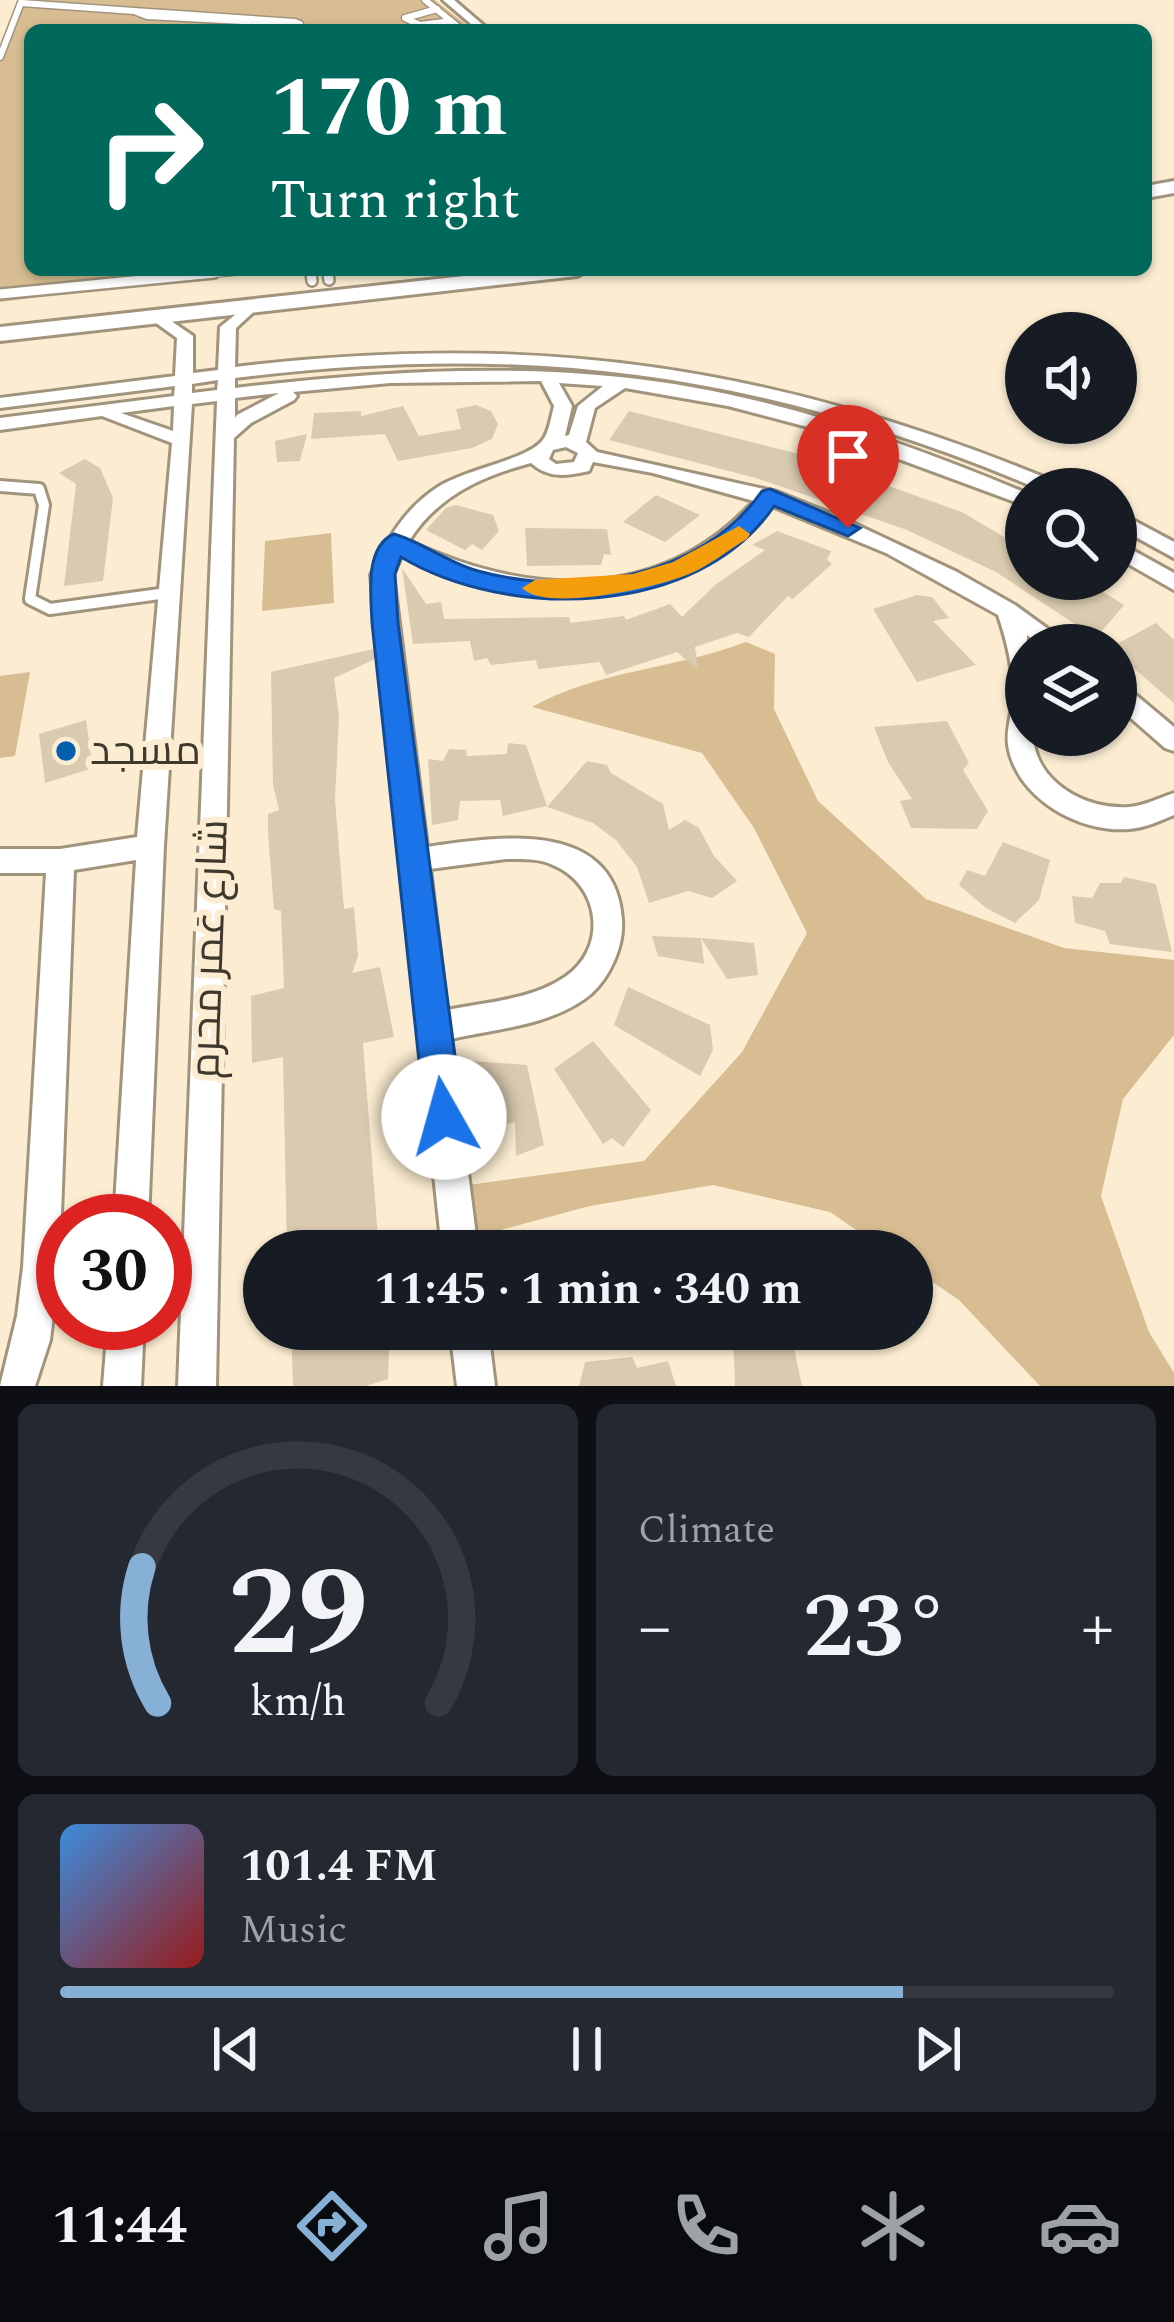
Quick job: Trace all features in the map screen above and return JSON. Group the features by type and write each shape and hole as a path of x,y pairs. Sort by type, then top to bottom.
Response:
{"main road":[{"path":"0,314 312,276"},
{"path":"0,334 514,276"}],"street":[{"path":"448,0 477,24"},
{"name":"شارع عَمر محرم","path":"197,1386 228,327 251,307"},
{"name":"شارع عَمر محرم","path":"132,1194 150,846 184,392 185,336 158,317"},
{"path":"0,404 184,392 360,360 574,359 677,370 891,423 1005,469"},
{"path":"227,386 398,378 620,382 705,395 791,416 953,469 1005,491"},
{"path":"548,379 563,406 546,449 545,467 563,471 582,467 587,406 620,382"},
{"path":"225,436 267,405 323,383"},
{"path":"0,424 83,414 184,392"},
{"path":"83,414 135,421 182,440"},
{"path":"458,1230 382,574 394,542 414,515 439,494 502,464 546,449 583,449 770,496 887,544 1028,624"},
{"path":"394,542 431,564 477,580 528,588 599,587 682,568 721,548 751,524 770,496"},
{"path":"1137,530 1174,551"},
{"path":"1137,561 1174,584"},
{"path":"1006,608 1011,624"},
{"path":"1137,709 1174,741"},
{"path":"1024,756 1045,788 1071,806 1102,816 1132,818 1174,804"},
{"path":"0,861 60,861 150,846"},
{"path":"413,860 538,848 584,868 601,888 609,910 610,935 601,960 572,989 560,997 434,1028"},
{"path":"16,1386 26,1364 38,1301 56,1033 60,861"},
{"path":"121,1381 124,1350"},
{"path":"472,1350 476,1386"}],"lane":[{"path":"425,0 455,24"},
{"path":"0,57 22,2 300,24 147,16 132,11 121,17"},
{"path":"416,24 405,19 437,9"},
{"path":"432,24 451,21"},
{"path":"0,294 186,276"},
{"path":"0,486 39,489 44,505 30,598 36,607 167,593"}],"shaded area":[{"path":"19,0 435,0 465,24 24,24 24,276 202,276 0,302 0,46"},
{"path":"331,533 334,603 262,611 265,541"},
{"path":"746,642 775,654 774,709 818,801 926,899 1064,948 1174,960 1174,1035 1123,1099 1101,1196 1149,1332 1174,1373 1174,1386 1040,1386 959,1300 933,1282 933,1230 856,1230 830,1212 713,1185 590,1206 500,1230 477,1230 468,1185 644,1161 742,1052 807,933 754,828 702,753 532,707 582,685"},
{"path":"30,672 15,756 0,758 0,676"}],"building":[{"path":"476,405 491,411 498,424 492,439 472,448 398,461 385,434 311,439 314,413 361,411 361,416 403,406 419,436 461,429 456,409"},
{"path":"629,411 795,453 962,512 1005,538 1005,578 907,530 756,478 609,440"},
{"path":"307,434 300,461 277,462 275,441"},
{"path":"85,459 100,468 113,498 103,581 64,586 76,484 59,473"},
{"path":"656,495 700,515 665,542 623,522"},
{"path":"456,505 493,515 499,531 482,550 472,544 465,550 426,530 446,508"},
{"path":"525,528 607,529 611,555 604,554 601,565 527,566"},
{"path":"777,531 831,551 827,560 832,564 793,599 788,596 749,637 737,633 695,647 698,670 677,652 606,675 600,662 538,669 536,660 491,665 487,658 474,661 470,641 413,644 402,568 426,604 441,602 444,619 569,617 571,623 624,616 626,620 670,604 682,617 715,585 765,550 752,545"},
{"path":"917,595 932,597 949,618 933,621 976,665 917,682 873,609"},
{"path":"1038,600 1116,600 1124,605 1108,624 1075,624"},
{"path":"1156,623 1174,640 1174,703 1137,671 1137,633"},
{"path":"374,649 375,659 334,678 339,716 335,800 344,909 354,907 358,956 352,973 380,967 394,1037 363,1043 377,1230 287,1230 283,1057 252,1063 251,996 284,988 281,911 274,909 268,833 268,814 279,810 273,785 271,672"},
{"name":"مسجد","path":"86,720 93,768 45,783 39,734"},
{"path":"947,721 969,763 963,770 988,811 977,829 911,828 900,801 912,799 888,762 874,727"},
{"path":"508,743 526,745 547,806 503,816 500,800 460,801 458,820 432,825 428,759 443,761 449,749 466,750 467,756 507,754"},
{"path":"587,761 607,765 611,773 663,804 669,830 685,820 699,828 714,856 737,881 712,898 688,891 649,903 637,867 616,840 593,823 547,807"},
{"path":"1003,842 1050,860 1039,900 1015,923 986,908 959,885 967,870 985,876"},
{"path":"1124,877 1156,884 1172,952 1110,944 1105,931 1075,923 1072,896 1092,898 1100,883 1121,883"},
{"path":"652,936 701,938 704,964 658,956"},
{"path":"701,938 754,943 758,975 727,979"},
{"path":"628,987 710,1025 713,1050 700,1076 614,1025"},
{"path":"593,1041 651,1110 623,1147 612,1138 603,1144 554,1069"},
{"path":"472,1061 527,1065 544,1145 516,1156 515,1122 482,1131"},
{"path":"292,1350 389,1350 388,1379 366,1386 293,1386"},
{"path":"734,1350 794,1350 802,1386 735,1386"},
{"path":"632,1357 637,1368 668,1361 676,1386 579,1386 585,1362"}],"slow traffic":[{"path":"535,588 581,589 634,582 682,568 739,534"}],"place":[{"name":"مسجد","path":"66,751"}],"route":[{"path":"444,1117 385,623 382,574 394,542 431,564 477,580 581,589 634,582 682,568 721,548 751,524 770,496 848,528"}]}
